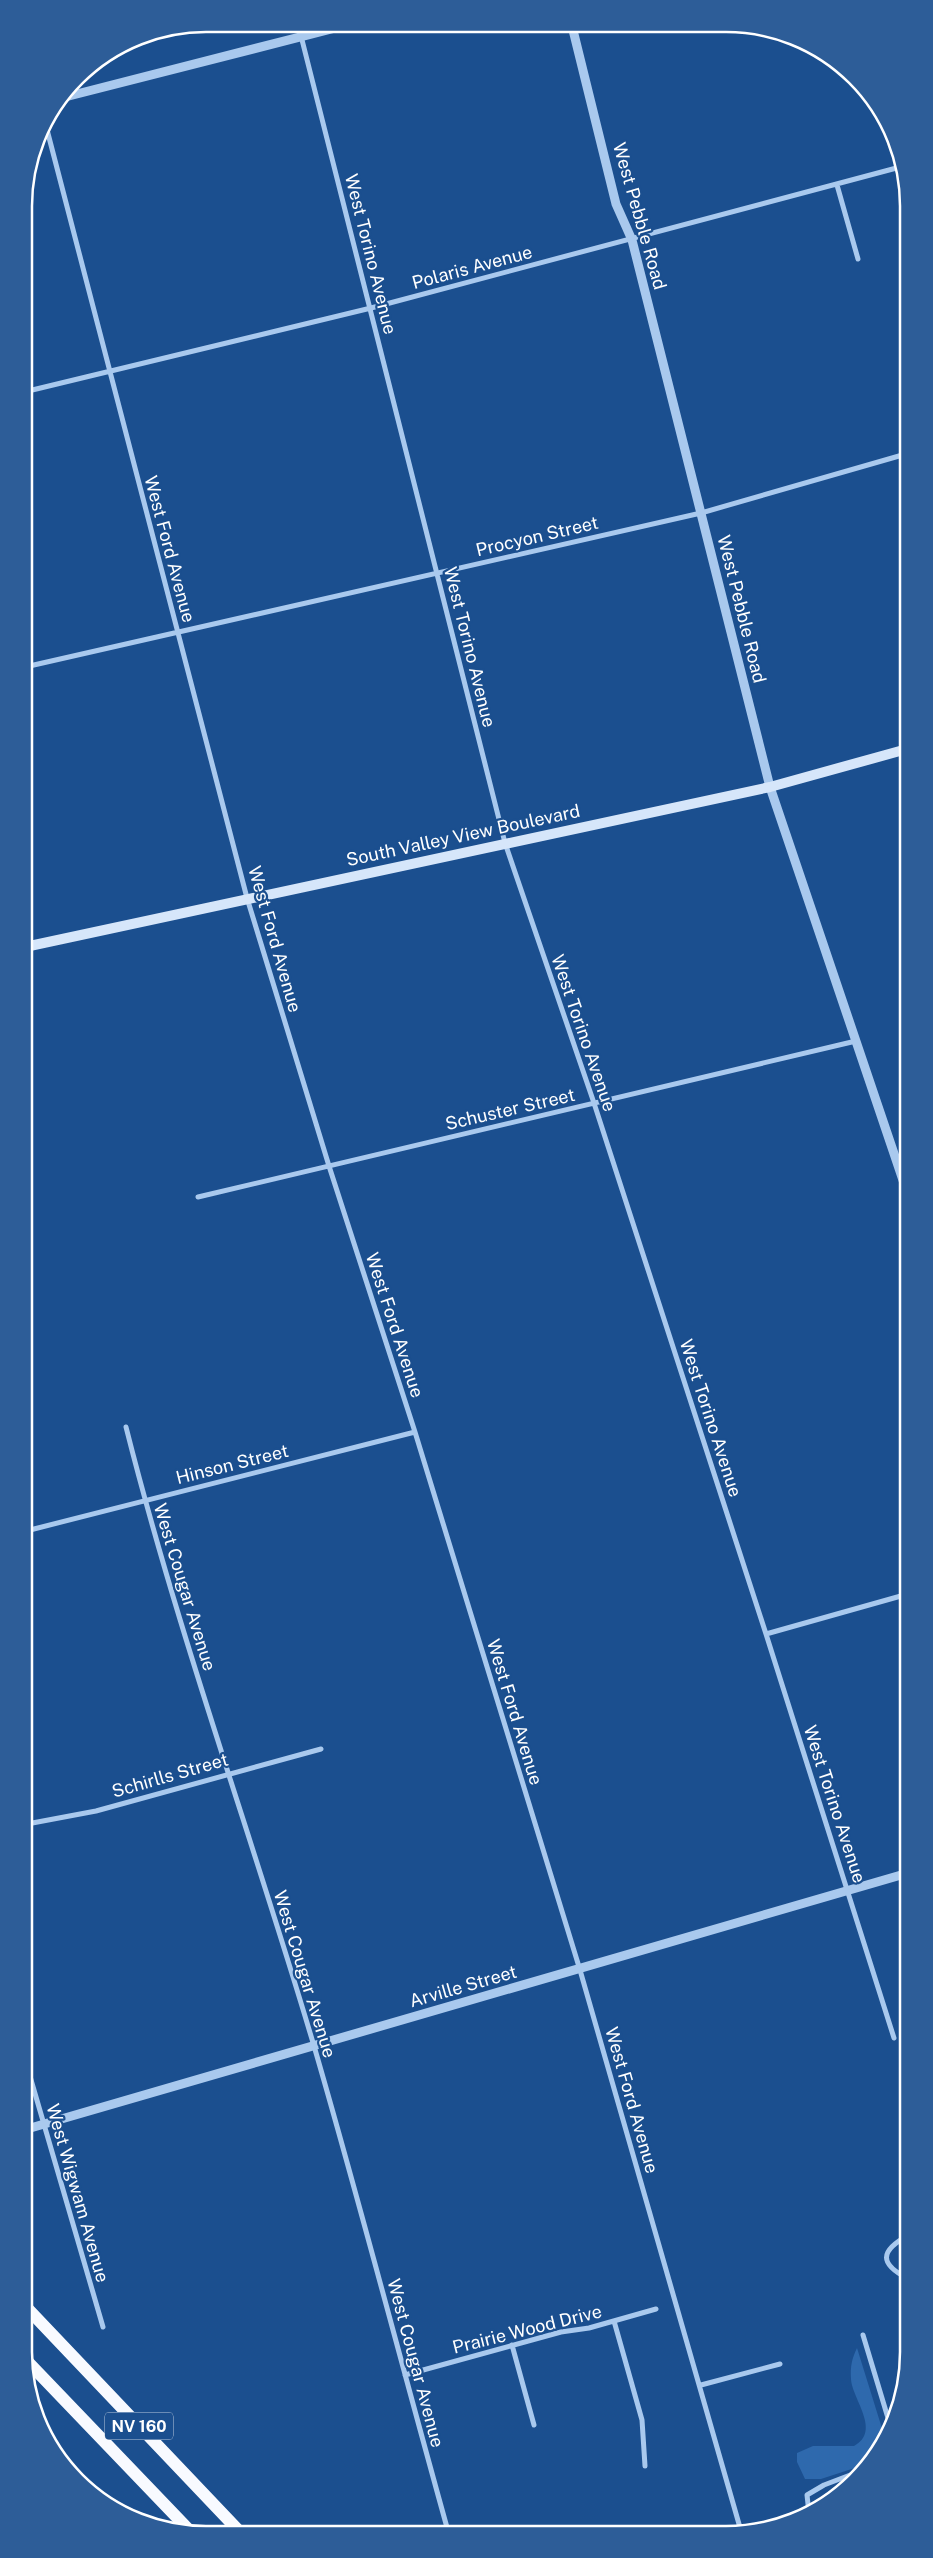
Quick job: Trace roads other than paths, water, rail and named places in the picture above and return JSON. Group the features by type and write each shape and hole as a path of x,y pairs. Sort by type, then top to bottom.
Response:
{"highway":[{"name":"NV 160","path":"32,2313 234,2526"},
{"name":"NV 160","path":"33,2368 183,2524"}],"main road":[{"name":"South Valley View Boulevard","path":"33,945 770,787 900,752"}],"street":[{"name":"West Torino Avenue","path":"300,32 505,843 594,1103 849,1890 894,2038"},
{"path":"74,94 318,32"},
{"name":"West Pebble Road","path":"573,32 616,204 632,240 770,787 900,1171"},
{"name":"West Ford Avenue","path":"48,134 247,898 329,1166 415,1432 580,1970 701,2385 739,2525"},
{"name":"Polaris Avenue","path":"33,390 371,308 896,168"},
{"path":"837,185 858,260"},
{"name":"Procyon Street","path":"33,665 701,513 900,456"},
{"name":"Schuster Street","path":"198,1197 856,1041"},
{"name":"West Cougar Avenue","path":"126,1427 144,1501 227,1774 314,2046 447,2526"},
{"name":"Hinson Street","path":"32,1529 415,1432"},
{"path":"766,1634 900,1596"},
{"name":"Schirlls Street","path":"32,1823 96,1810 321,1749"},
{"name":"Arville Street","path":"32,2128 900,1875"},
{"name":"West Wigwam Avenue","path":"32,2084 103,2327"},
{"path":"900,2240 892,2244 886,2256 887,2263 893,2271 900,2275"},
{"name":"Prairie Wood Drive","path":"405,2374 656,2309"},
{"path":"614,2321 642,2420 645,2466"},
{"path":"863,2335 888,2417"},
{"path":"512,2345 534,2425"},
{"path":"701,2385 780,2364"},
{"path":"808,2505 807,2495 824,2485 847,2476"}]}
